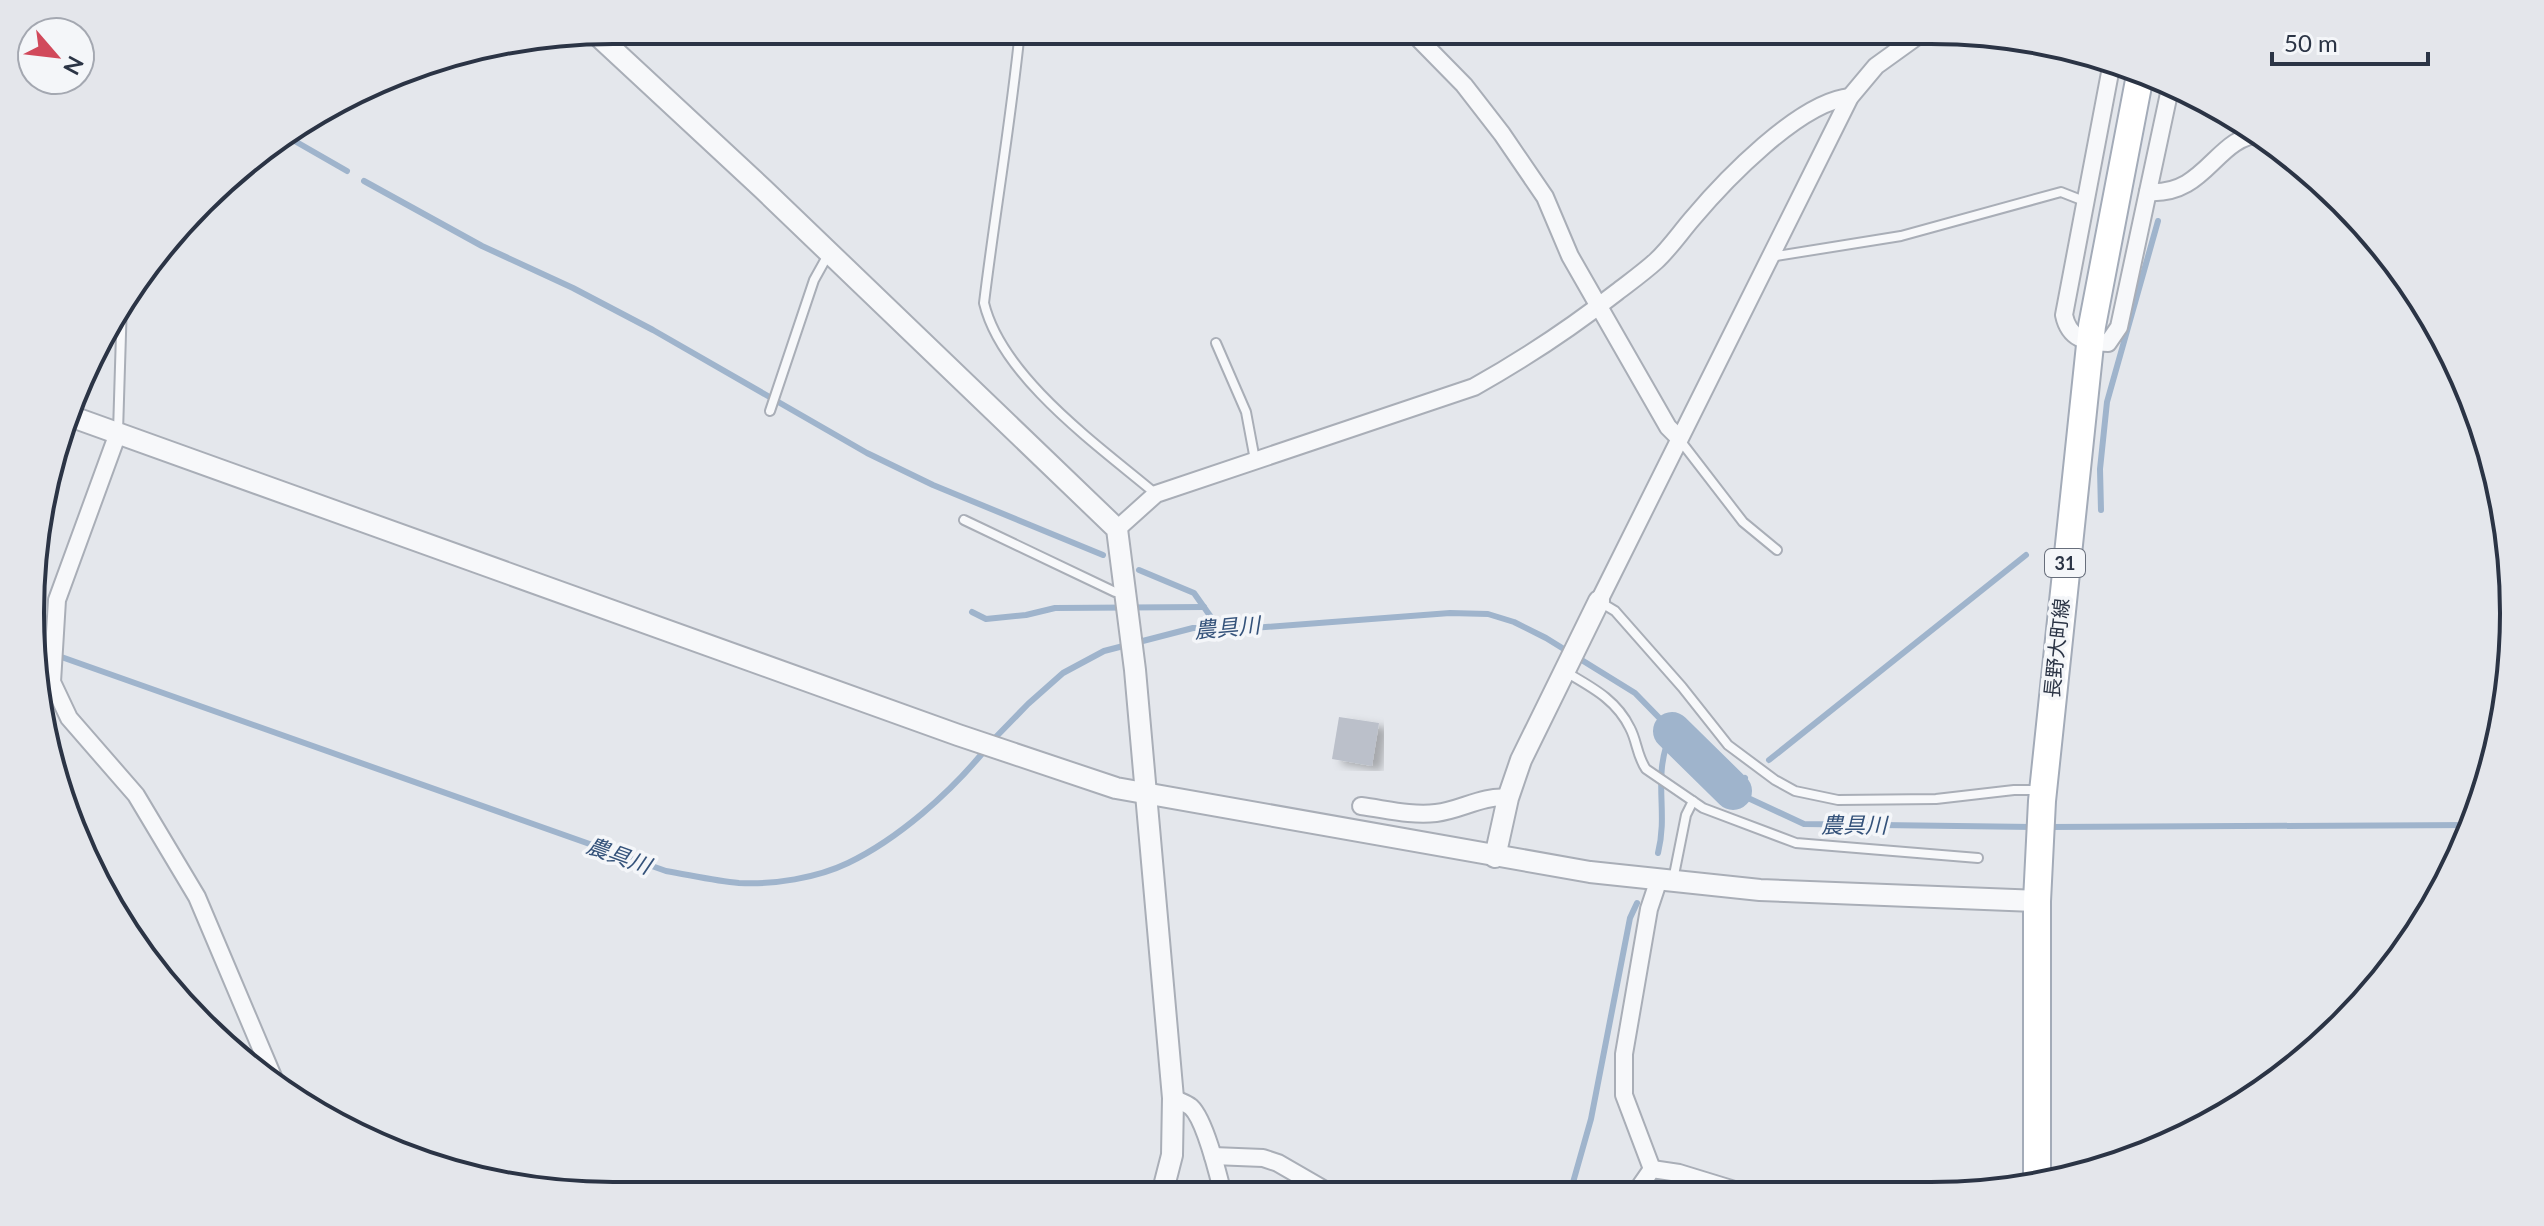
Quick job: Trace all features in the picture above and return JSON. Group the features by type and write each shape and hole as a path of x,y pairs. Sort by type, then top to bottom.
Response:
{"main road":[{"name":"長野大町線","path":"2037,1172 2037,901 2042,796 2090,343 2139,83"}],"street":[{"path":"609,44 1117,529 1134,659 1173,1098 1172,1155 1165,1182"},
{"path":"1424,44 1464,85 1545,197 1570,256 1668,427 1679,438"},
{"path":"1495,857 1508,798 1528,742 1850,97 1876,66 1907,44"},
{"path":"2110,73 2064,315 2066,327 2074,337 2090,343 2108,343 2119,327 2168,96"},
{"path":"1117,529 1156,494 1474,387 1542,348 1656,261 1722,185 1788,127 1820,106 1850,97"},
{"path":"2148,192 2176,191 2205,171 2233,144 2245,139"},
{"path":"78,419 969,739 1075,776 1147,795 1590,872 1760,890 2037,901"},
{"path":"118,433 57,600 52,682 69,718 136,795 197,897 268,1065"},
{"path":"1361,806 1421,815 1458,810 1492,796 1508,798"},
{"path":"1652,1169 1624,1095 1624,1054 1649,909 1666,880"},
{"path":"1173,1098 1189,1105 1196,1113 1220,1182"},
{"path":"1213,1156 1263,1158 1311,1182"},
{"path":"1652,1169 1708,1182"},
{"path":"1643,1182 1652,1169"}],"lane":[{"path":"1019,44 984,303 989,322 1045,400 1156,494"},
{"path":"1770,257 1901,236 2061,192 2084,201"},
{"path":"770,410 814,280 830,253"},
{"path":"118,433 121,326"},
{"path":"1216,343 1246,412 1255,460"},
{"path":"1679,438 1743,522 1777,550"},
{"path":"964,520 1126,596"},
{"path":"1596,607 1615,611 1728,745 1795,791 1838,800 1936,799 2014,790 2042,796"},
{"path":"1566,666 1612,700 1632,730 1646,769 1693,801 1796,843 1978,858"},
{"path":"1666,880 1693,801"}],"building":[{"path":"1339,717 1379,723 1372,766 1332,759"}],"waterway":[{"path":"295,141 347,171"},
{"path":"364,181 482,246 573,288 653,330 867,453 933,485 1103,555"},
{"path":"2101,510 2100,469 2107,402 2158,221"},
{"path":"1769,760 2026,555"},
{"path":"1139,570 1194,593 1218,627"},
{"path":"972,612 986,619 1055,608 1204,607"},
{"name":"農具川","path":"992,741 1063,673 1104,651 1193,628 1252,628 1450,613 1488,614 1514,622 1546,638 1635,693 1672,731 1662,763 1662,822 1658,853"},
{"name":"農具川","path":"45,651 666,871 730,882 766,883 795,879 848,863 886,841 922,814 985,750"},
{"name":"農具川","path":"1672,731 1733,791"},
{"name":"農具川","path":"1745,778 1733,791 1804,824 2033,827"},
{"name":"農具川","path":"2049,827 2459,825"},
{"path":"1573,1182 1591,1119 1630,918 1637,903"}]}
